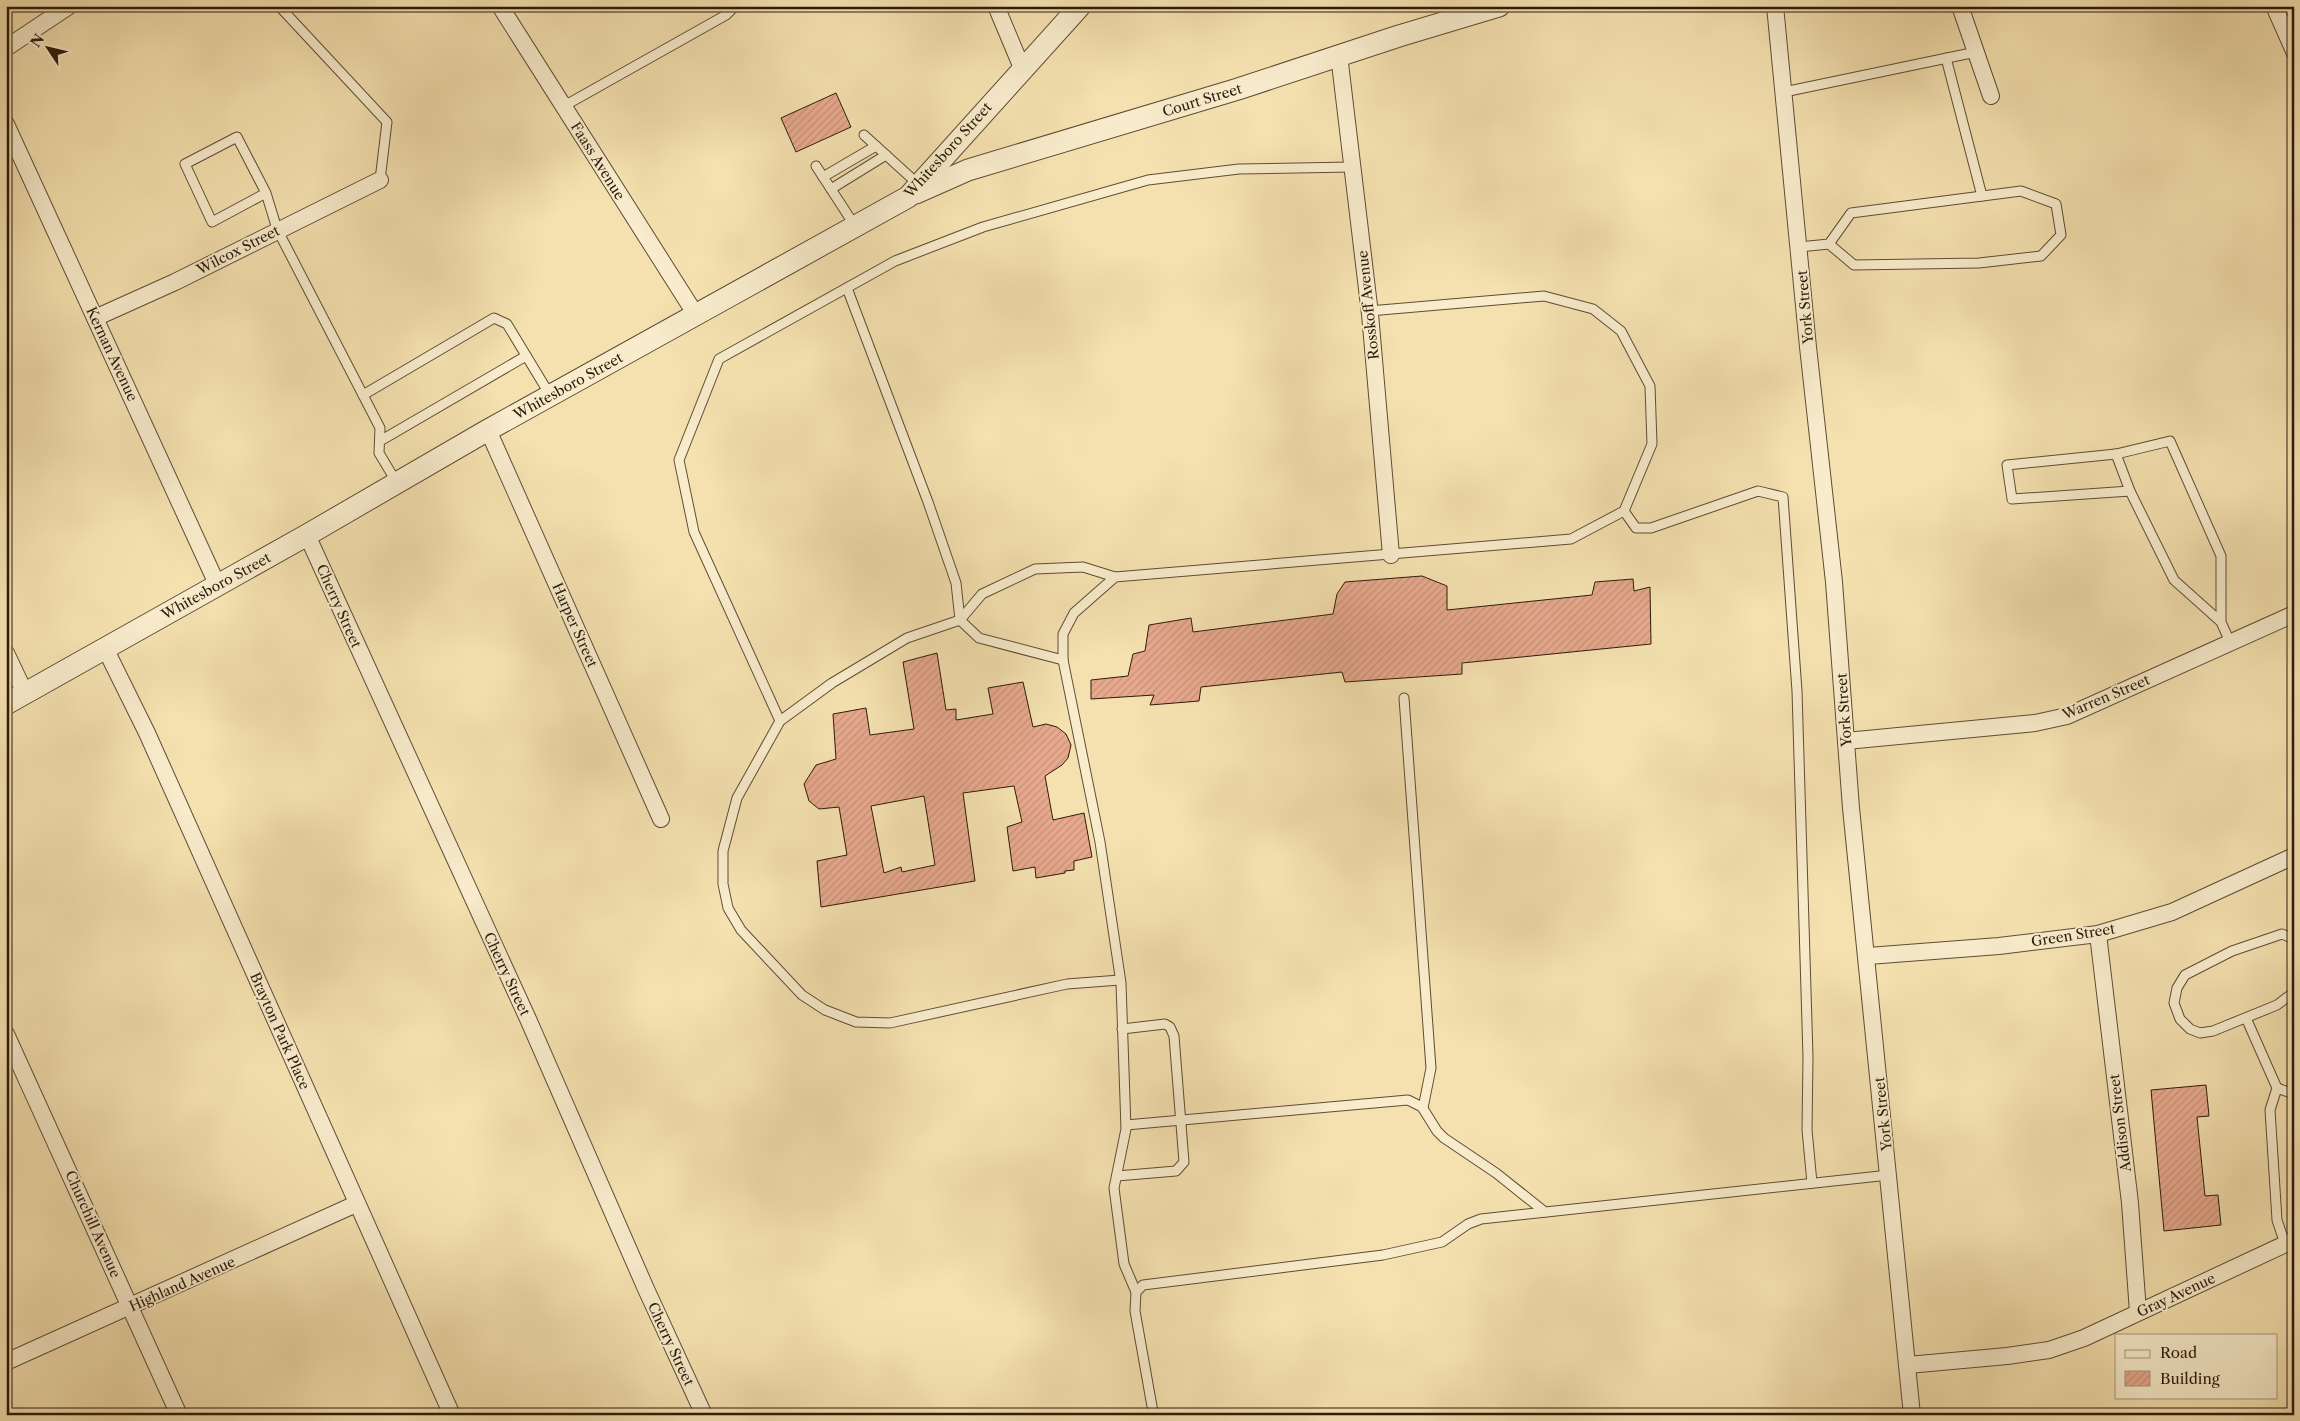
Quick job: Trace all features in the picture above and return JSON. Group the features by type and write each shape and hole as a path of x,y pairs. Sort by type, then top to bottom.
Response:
{"street":[{"name":"Faass Avenue","path":"500,6 696,315"},
{"path":"996,6 1022,68"},
{"name":"Whitesboro Street","path":"6,704 307,535 488,430 856,226 913,191 1022,68 1080,6"},
{"name":"Court Street","path":"913,191 968,170 1229,92 1339,55 1499,6"},
{"name":"York Street","path":"1775,6 1834,582 1846,741 1912,1415"},
{"path":"1960,6 1991,96"},
{"path":"2274,6 2294,51"},
{"path":"6,48 61,8"},
{"name":"Rosskoff Avenue","path":"1339,55 1369,311 1391,555"},
{"name":"Kernan Avenue","path":"6,124 217,584"},
{"name":"Wilcox Street","path":"95,318 175,282 277,229 380,180"},
{"name":"Harper Street","path":"488,430 661,819"},
{"name":"Cherry Street","path":"307,535 528,1019 646,1289 704,1415"},
{"name":"Warren Street","path":"1846,741 2035,723 2067,716 2294,614"},
{"name":"Brayton Park Place","path":"105,648 148,733 356,1204 452,1415"},
{"path":"6,653 25,693"},
{"name":"Green Street","path":"1868,956 1999,946 2098,934 2172,912 2294,856"},
{"name":"Addison Street","path":"2098,934 2130,1203 2138,1312"},
{"name":"Churchill Avenue","path":"6,1034 179,1415"},
{"name":"Highland Avenue","path":"6,1362 130,1308 356,1204"},
{"name":"Gray Avenue","path":"1908,1365 2007,1356 2049,1350 2084,1338 2289,1242"}],"lane":[{"path":"279,6 387,122 380,180"},
{"path":"564,106 726,15 735,6"},
{"path":"1784,92 1976,52"},
{"path":"1946,58 1982,196"},
{"path":"864,135 886,155 913,191"},
{"path":"266,193 212,222 185,164 237,137 266,193 277,229 380,428 379,453 397,483"},
{"path":"823,177 876,146"},
{"path":"831,189 886,155"},
{"path":"816,166 856,226"},
{"path":"780,721 694,532 680,460 719,359 895,261 984,227 1148,180 1239,169 1352,168"},
{"path":"1799,247 1829,244 1854,265 1979,263 2042,256 2061,235 2056,204 2021,191 1851,213 1829,244"},
{"path":"847,288 928,502 956,583 960,620 979,638 1063,660"},
{"path":"1120,980 1067,984 890,1023 856,1022 825,1010 802,996 741,930 728,908 723,884 723,852 737,798 780,721 832,683 907,638 960,620 982,594 1035,569 1083,567 1115,577 1572,539 1624,511 1652,444 1650,386 1622,330 1593,309 1544,296 1369,311"},
{"path":"363,395 494,318 507,324 550,396"},
{"path":"380,441 526,356"},
{"path":"2130,491 2012,499 2006,465 2116,454 2170,441 2221,556 2221,622"},
{"path":"2116,454 2130,491 2174,580 2221,622 2230,642"},
{"path":"1624,511 1636,528 1652,528 1758,491 1783,497 1797,691 1808,1056 1806,1130 1812,1183"},
{"path":"1115,577 1074,613 1063,634 1063,660 1100,842 1120,980 1126,1125 1114,1188 1124,1264 1136,1292 1135,1311 1151,1414"},
{"path":"1404,698 1431,1068 1423,1108"},
{"path":"2294,939 2282,934 2232,951 2184,975 2177,988 2174,1003 2180,1019 2190,1029 2200,1033 2214,1031 2277,1005 2294,992"},
{"path":"2246,1018 2278,1088 2270,1110 2277,1220 2289,1242"},
{"path":"1117,1176 1180,1169 1184,1162 1174,1036 1170,1028 1165,1024 1122,1029"},
{"path":"2278,1088 2294,1094"},
{"path":"1126,1125 1408,1100 1423,1108 1437,1131 1444,1138 1496,1173 1545,1212"},
{"path":"1136,1292 1143,1285 1383,1254 1442,1242 1468,1224 1481,1219 1889,1175"}],"building":[{"path":"836,93 851,127 796,152 781,118"},
{"path":"1422,576 1447,586 1447,610 1592,595 1595,582 1633,579 1634,591 1650,587 1651,644 1462,663 1462,674 1345,682 1342,672 1201,687 1199,701 1150,705 1154,695 1091,699 1091,680 1128,676 1133,654 1145,651 1149,625 1191,618 1193,632 1333,614 1337,594 1345,582"},
{"path":"937,653 946,710 956,709 956,720 993,714 988,688 1023,682 1033,727 1046,724 1057,727 1066,734 1071,745 1068,758 1062,765 1045,776 1053,820 1084,813 1092,857 1074,861 1074,870 1065,871 1065,873 1036,878 1035,867 1013,871 1007,827 1022,822 1014,786 963,793 975,881 821,907 817,861 847,855 839,807 819,809 809,801 804,784 816,765 836,759 833,714 866,708 870,735 914,729 903,662","holes":["924,796 935,865 902,872 901,867 884,873 871,806"]},
{"path":"2206,1085 2209,1116 2197,1117 2205,1196 2218,1195 2221,1225 2164,1231 2151,1090"}]}
